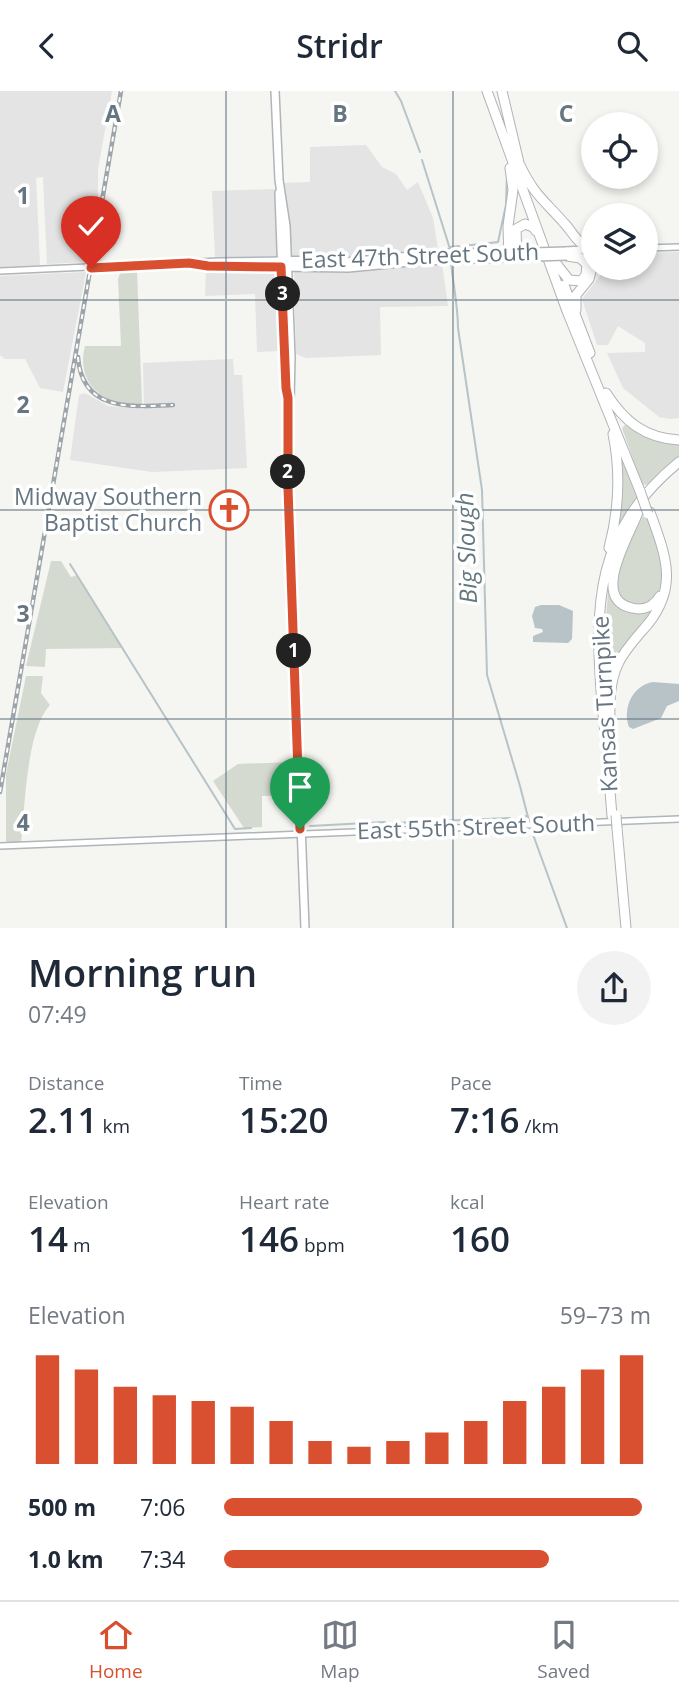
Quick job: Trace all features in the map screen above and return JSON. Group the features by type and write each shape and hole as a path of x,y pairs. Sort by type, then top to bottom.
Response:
{"highway":[{"path":"487,91 567,311 665,552 666,583 663,598 615,671 611,696 610,739"},
{"path":"502,91 520,165 640,491"},
{"path":"493,109 512,178 508,226 513,254"},
{"path":"520,165 529,185 540,200 581,244"},
{"path":"513,254 516,229 521,224 533,227 541,239"},
{"path":"555,262 569,280 581,281 586,275 587,264 580,258 567,254"},
{"path":"584,338 575,300 588,280"},
{"path":"606,393 623,417 638,429 662,438 679,440"},
{"path":"600,595 619,490 617,455 605,405"},
{"name":"Kansas Turnpike","path":"623,928 598,653 600,595 611,556 626,522 647,493 679,462"},
{"name":"Kansas Turnpike","path":"614,815 602,642 608,579 615,556 638,512 679,468"},
{"path":"638,512 617,558 614,579 618,599 635,609 656,602 664,580 664,558 649,513"}],"main road":[{"path":"275,91 284,264 288,488 304,928"},
{"name":"East 47th Street South","path":"284,264 347,265 458,256 581,252"},
{"name":"East 47th Street South","path":"284,264 320,267 444,257"}],"street":[{"path":"658,248 679,247"},
{"name":"East 47th Street South","path":"0,271 189,263 208,266 284,264"},
{"name":"East 55th Street South","path":"0,846 679,819"}],"shaded area":[{"path":"0,91 112,91 98,169 98,206 87,262 47,264 43,177 36,178 40,265 0,267"},
{"path":"366,145 382,167 396,174 407,190 418,182 433,218 438,250 357,259 292,257 284,183 310,182 310,147"},
{"path":"275,189 277,256 215,258 212,191"},
{"path":"679,252 679,418 670,419 659,417 623,388 607,353 645,352 645,343 618,326 608,345 597,345 582,299 597,280 658,280 658,253"},
{"path":"442,264 448,306 380,307 381,355 306,358 296,354 294,271 344,272"},
{"path":"206,269 276,271 278,351 257,352 255,294 205,296"},
{"path":"121,271 137,271 142,404 116,402 105,397 96,391 84,372 85,346 121,346 118,279"},
{"path":"86,272 63,392 40,388 25,359 5,359 0,355 0,276"},
{"path":"233,359 234,375 242,375 247,468 152,472 70,460 79,395 85,393 108,406 144,409 143,363"},
{"path":"625,425 679,441 679,459 650,484 642,485 622,428"},
{"path":"618,446 638,499 616,534"},
{"path":"647,516 661,558 662,580 654,601 635,607 618,596 615,577 632,531 642,517"},
{"path":"51,561 61,561 71,577 77,575 123,648 46,649 45,667 26,666"},
{"path":"608,592 612,592 619,604 655,605 609,676 605,629"},
{"path":"559,605 573,611 572,639 568,643 533,642 533,636 543,632 542,629 535,628 532,616 535,607"},
{"path":"26,676 43,676 41,693 50,705 42,717 31,751 21,844 6,844 6,774"},
{"path":"653,682 679,684 679,701 667,706 661,718 633,729 629,727 627,720 628,705 640,688"},
{"path":"294,762 295,795 262,796 262,827 244,828 213,781 238,764"}],"waterway":[{"name":"Big Slough","path":"395,91 420,152"},
{"name":"Big Slough","path":"422,160 450,249"},
{"path":"463,246 498,242 506,205 507,174"},
{"path":"450,247 459,246"},
{"name":"Big Slough","path":"451,262 482,490 487,675 531,829 567,928"},
{"path":"70,564 235,829 251,828"},
{"name":"Big Slough","path":"520,817 528,816"},
{"path":"393,823 510,818"},
{"path":"310,826 385,822"}],"railway":[{"path":"0,792 121,91"},
{"path":"78,357 82,375 89,388 99,397 126,405 173,405"}],"place":[{"name":"Midway Southern Baptist Church","path":"229,510"}],"route":[{"path":"91,268 189,263 208,266 281,267 288,398 288,488 300,829"}]}
